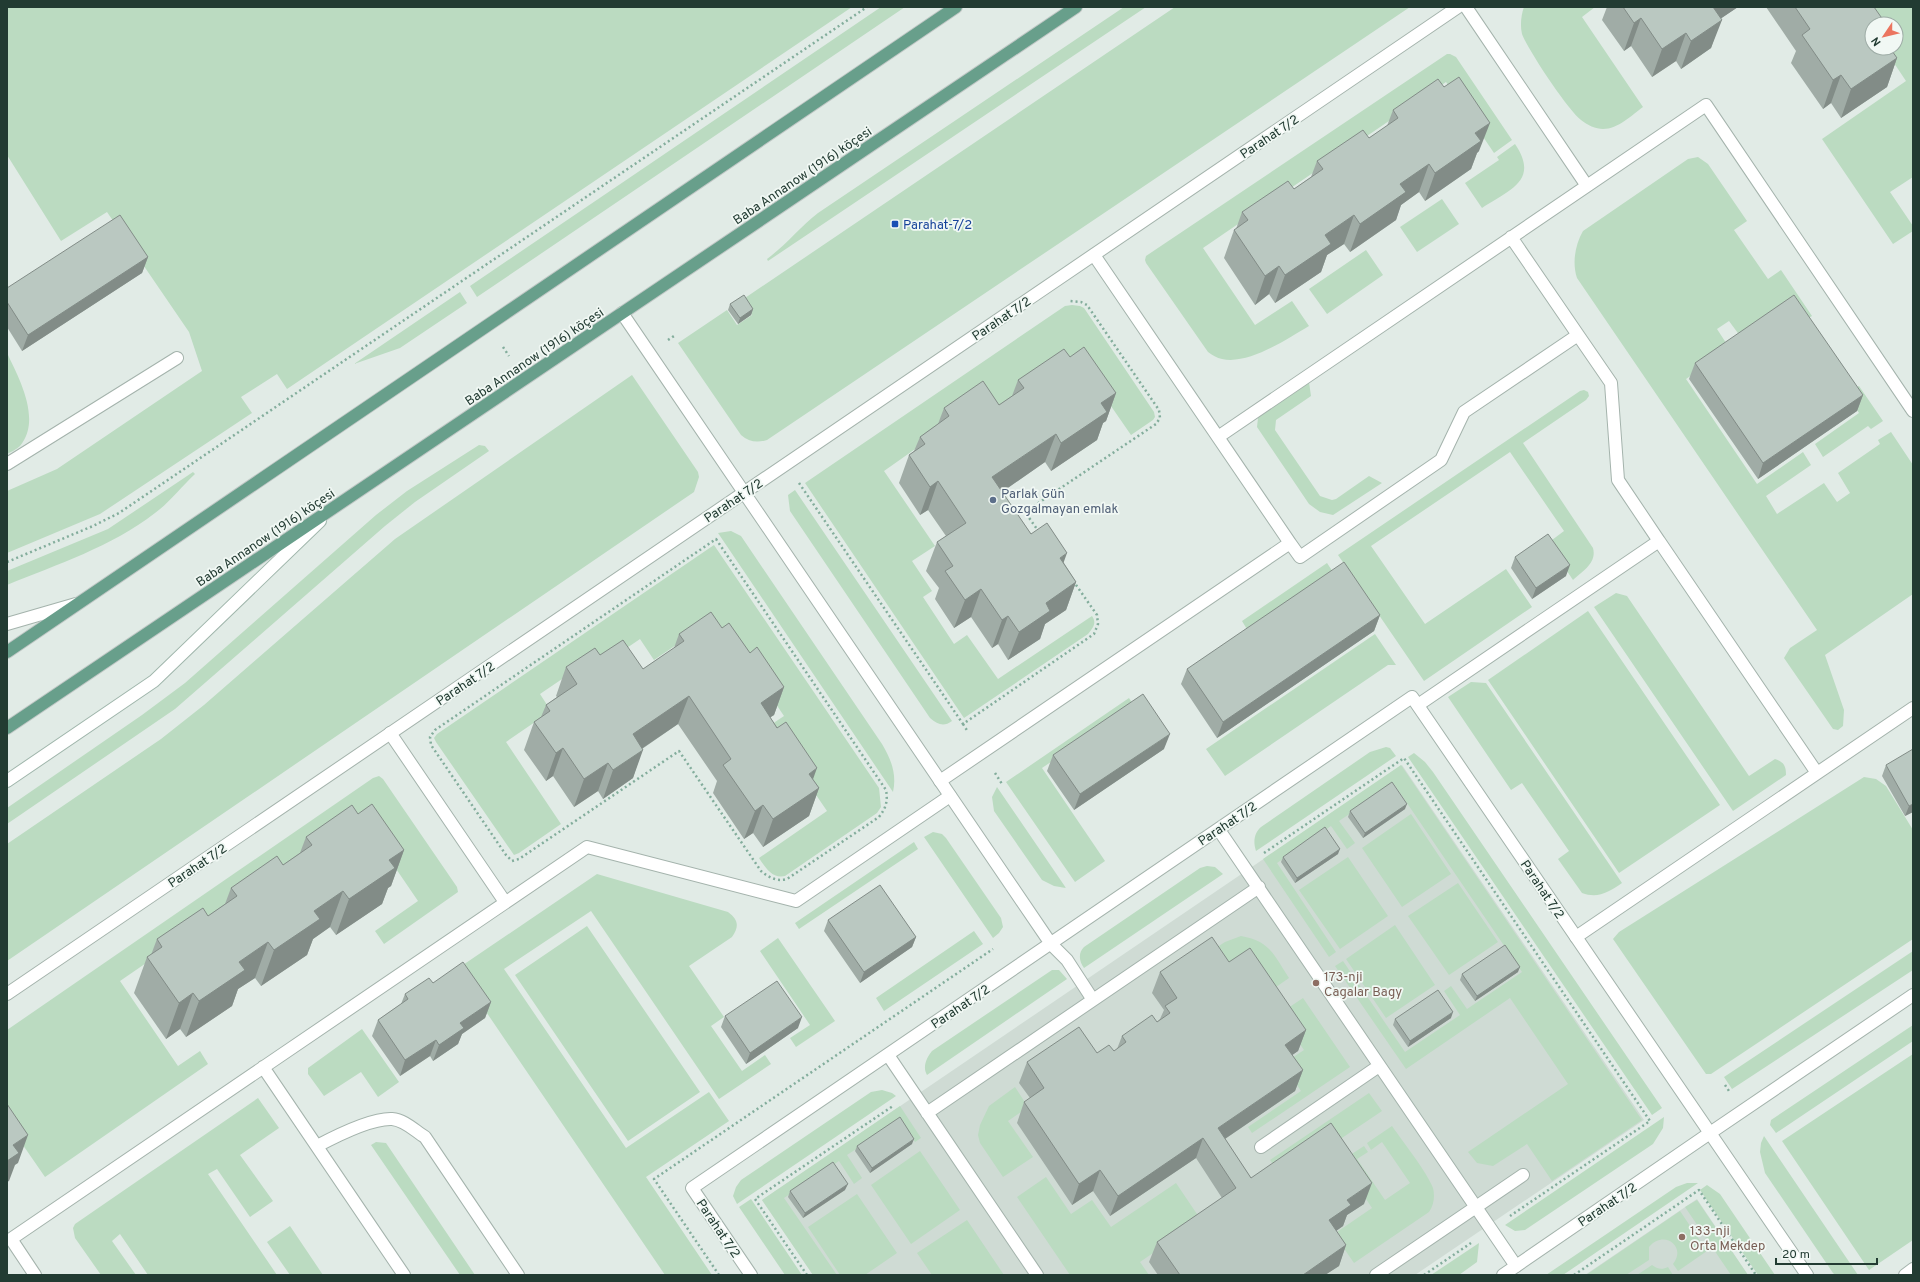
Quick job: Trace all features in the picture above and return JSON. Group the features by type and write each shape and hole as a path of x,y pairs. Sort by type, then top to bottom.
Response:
{"main road":[{"path":"7,652 956,7"},
{"name":"Baba Annanow (1916) köçesi","path":"7,728 1076,7"}],"street":[{"name":"Parahat 7/2","path":"7,994 1458,7"},
{"path":"1466,7 1587,186"},
{"path":"1218,437 1706,105 1913,411"},
{"path":"1511,237 1611,383 1618,480 1817,773"},
{"path":"1094,254 1300,557 1441,460 1464,412 1578,334"},
{"path":"622,313 1051,944 1067,960 1093,1000"},
{"path":"7,464 177,358"},
{"path":"7,781 154,681 334,508"},
{"path":"1418,705 1659,541"},
{"path":"940,781 1290,543"},
{"path":"7,624 79,603"},
{"name":"Parahat 7/2","path":"751,1275 692,1188 1412,697 1807,1275"},
{"path":"1576,937 1913,708"},
{"path":"390,733 505,902"},
{"path":"35,1275 11,1238 587,847 796,902 950,796"},
{"path":"1219,830 1516,1266"},
{"path":"927,1113 1258,887"},
{"path":"1710,1133 1913,995"},
{"path":"888,1055 1037,1275"},
{"path":"1261,1146 1379,1066"},
{"path":"263,1067 404,1275"},
{"path":"317,1146 343,1132 374,1122 392,1119 404,1123 425,1137 518,1275"},
{"name":"Parahat 7/2","path":"1503,1275 1710,1133"},
{"path":"1376,1275 1523,1175"},
{"path":"1905,1275 1913,1269"}],"path":[{"path":"7,562 94,526 119,513 866,7"},
{"path":"1043,537 1025,512 1156,424 1160,418 1159,410 1087,305 1082,302 1071,300 1064,302"},
{"path":"503,347 510,356"},
{"path":"795,477 963,724 1094,634 1098,624 1098,615 1074,582"},
{"path":"799,482 805,478"},
{"path":"716,539 886,790 888,800 879,817 787,879 780,881 767,876 761,871 679,751 519,859 512,861 506,855 431,745 430,737 435,730 716,539"},
{"path":"1244,867 1404,758 1650,1121 1424,1275"},
{"path":"857,1041 993,949"},
{"path":"807,1275 755,1199 913,1092"},
{"path":"1574,1275 1699,1190 1756,1275"}],"shaded area":[{"name":"173-nji Cagalar Bagy","path":"1402,765 1644,1120 1415,1275 813,1275 762,1200"},
{"name":"133-nji Orta Mekdep","path":"1697,1199 1748,1275 1585,1275"}],"green space":[{"path":"7,7 852,7 287,389 277,374 241,397 252,413 100,514 7,553 7,491 57,469 202,371 189,332 107,212 61,241 7,155"},
{"path":"881,7 905,7 477,297 470,286"},
{"path":"1124,7 1146,7 768,261 767,259 818,213"},
{"path":"1175,7 1410,7 767,440 753,441 741,435 678,343 727,310 737,325 752,315 742,300"},
{"path":"1524,7 1595,7 1582,17 1643,107 1614,127 1600,129 1581,120 1558,93 1526,42 1521,28"},
{"path":"1856,7 1913,7 1913,177 1890,192 1913,226 1913,231 1893,244 1822,139 1906,81 1889,56 1904,56 1904,16 1864,16"},
{"path":"1447,54 1456,57 1512,140 1494,153 1446,82 1203,248 1255,325 1292,301 1309,326 1279,344 1256,355 1233,360 1222,359 1208,352 1146,263 1146,256"},
{"path":"1515,144 1522,157 1524,167 1523,176 1511,190 1482,208 1465,183 1499,160 1497,157"},
{"path":"1698,157 1708,164 1747,221 1734,230 1768,279 1781,270 1812,316 1798,324 1743,340 1729,321 1717,329 1730,349 1686,379 1757,484 1803,452 1811,465 1766,496 1777,514 1824,483 1837,502 1850,493 1838,473 1880,444 1878,440 1891,432 1913,465 1913,594 1825,655 1844,710 1843,726 1838,730 1833,729 1784,658 1790,648 1817,630 1577,278 1575,272 1575,254 1583,231 1688,159"},
{"path":"1442,199 1459,224 1417,252 1400,227"},
{"path":"1366,250 1383,275 1327,314 1309,289"},
{"path":"460,292 467,303 400,348 354,364"},
{"path":"1072,305 1084,308 1154,412 1155,417 1153,420 1131,435 1075,354 996,408 928,440 884,471 935,546 912,561 932,591 923,597 954,644 967,635 998,679 1092,616 1094,621 1094,625 1088,634 964,718 805,483 1065,306"},
{"path":"7,353 17,374 26,399 29,412 29,424 26,436 20,446 7,454"},
{"path":"632,375 698,472 699,477 694,492 7,961 7,844 161,739 204,705 395,539"},
{"path":"1309,382 1311,396 1276,420 1275,430 1320,496 1332,500 1336,499 1369,476 1382,483 1333,515 1320,512 1309,504 1257,427 1258,418 1261,415"},
{"path":"1859,386 1883,421 1871,429 1868,426 1823,457 1815,444 1859,413 1846,394"},
{"path":"1584,390 1588,392 1589,396 1586,400 1523,443 1593,548 1594,553 1591,562 1585,570 1573,580 1548,543 1564,531 1510,452 1371,546 1425,624 1506,569 1532,607 1424,681 1338,555 1580,391"},
{"path":"479,445 485,446 489,451 415,502 385,526 175,709 7,824 7,808 142,715 185,683 376,515 407,491"},
{"path":"193,472 195,474 166,504 138,525 120,536 84,554 7,585 7,571 108,529"},
{"path":"795,490 952,721 944,725 930,718 790,511 788,495"},
{"path":"731,531 741,536 882,744 888,755 894,773 893,792 718,533"},
{"path":"714,545 879,788 881,807 877,813 785,876 776,876 769,872 759,858 827,811 769,726 784,716 749,664 710,622 654,660 640,639 596,669 590,660 540,694 551,711 506,742 561,824 514,855 434,738 437,734"},
{"path":"1327,563 1333,572 1248,631 1242,621"},
{"path":"1616,593 1627,596 1749,776 1775,759 1784,765 1786,775 1733,811 1594,607"},
{"path":"1588,611 1720,805 1619,873 1488,680"},
{"path":"1375,634 1396,665 1388,665 1225,776 1206,749"},
{"path":"1471,682 1486,683 1622,883 1603,894 1588,895 1582,893 1558,859 1569,851 1522,783 1511,790 1448,697"},
{"path":"1129,698 1134,706 1042,768 1105,861 1075,882 1006,782"},
{"path":"1386,747 1390,748 1396,756 1256,851 1255,838 1261,827 1370,752"},
{"path":"1414,753 1425,762 1433,772 1662,1108 1652,1115 1408,757"},
{"path":"1401,765 1642,1120 1552,1181 1527,1144 1493,1166 1477,1163 1468,1152 1568,1084 1510,998 1406,1069 1335,966 1343,961 1405,1052 1460,1015 1444,991 1451,986 1467,1009 1522,972 1394,784 1339,821 1355,843 1347,849 1331,826 1277,863 1336,952 1329,957 1263,859"},
{"path":"379,776 383,779 457,887 458,892 384,944 375,931 418,901 360,816 120,981 178,1066 200,1051 208,1064 45,1177 7,1122 7,1030 373,778"},
{"path":"1864,777 1876,779 1886,786 1913,830 1913,939 1711,1074 1706,1074 1613,939 1619,932"},
{"path":"997,787 1066,888 1054,886 1042,880 994,811 992,797"},
{"path":"1411,814 1451,874 1402,907 1362,848"},
{"path":"933,832 942,834 946,838 1001,918 1003,927 993,938 924,837"},
{"path":"914,842 918,849 799,929 795,923"},
{"path":"1348,857 1388,916 1340,949 1299,890"},
{"path":"1207,866 1215,867 1223,874 1084,968 1080,957 1084,947 1200,868"},
{"path":"597,874 728,912 732,915 737,924 736,930 732,937 689,966 724,1017 711,1026 742,1071 765,1055 771,1064 719,1099 591,911 504,969 626,1148 709,1092 729,1121 646,1177 712,1275 665,1275 457,969"},
{"path":"1458,883 1498,942 1449,975 1408,916"},
{"path":"1395,925 1435,985 1386,1018 1346,959"},
{"path":"587,926 700,1092 628,1141 515,975"},
{"path":"974,931 983,944 884,1011 876,998"},
{"path":"1241,936 1259,941 1265,945 1275,956 1289,978 1266,994 1221,972 1208,953 1225,942"},
{"path":"778,938 835,1021 796,1047 790,1038 810,1025 760,951"},
{"path":"1913,951 1913,970 1732,1089 1724,1077"},
{"path":"1052,970 1059,970 1067,979 927,1075 925,1065 928,1056 932,1051"},
{"path":"1303,998 1350,1067 1252,1133 1248,1127 1301,1091 1283,1064 1304,1050 1279,1014"},
{"path":"1913,1025 1913,1041 1776,1133 1770,1125 1771,1120"},
{"path":"362,1029 399,1082 378,1097 361,1072 324,1096 308,1074 308,1068"},
{"path":"1913,1054 1913,1240 1869,1270 1782,1141"},
{"path":"1015,1087 1028,1107 1008,1121 1033,1157 1003,1177 980,1143 978,1135 980,1125 989,1106"},
{"path":"882,1090 896,1096 737,1204 733,1196 736,1187 741,1180 871,1092"},
{"path":"1369,1093 1382,1111 1330,1146 1275,1167 1270,1160"},
{"path":"258,1098 279,1128 240,1155 273,1201 250,1217 217,1169 208,1174 277,1275 148,1275 120,1234 112,1241 136,1275 101,1275 75,1238 73,1228 75,1224"},
{"path":"900,1106 921,1138 915,1142 900,1120 847,1155 862,1178 854,1184 839,1161 784,1198 837,1275 813,1275 762,1200"},
{"path":"1664,1117 1663,1128 1653,1144 1525,1230 1515,1231 1505,1225"},
{"path":"1392,1126 1430,1181 1434,1191 1433,1203 1429,1212 1354,1263 1334,1234 1372,1208 1341,1161 1364,1146 1368,1152 1357,1159 1385,1200 1410,1183 1382,1142 1371,1150 1367,1143"},
{"path":"1764,1136 1858,1275 1835,1275 1833,1273 1765,1173 1760,1152 1761,1143"},
{"path":"376,1142 386,1143 475,1275 460,1275 371,1145"},
{"path":"920,1151 960,1210 911,1244 871,1185"},
{"path":"1046,1177 1071,1214 1092,1200 1111,1227 1176,1183 1201,1220 1140,1262 1149,1275 1070,1275 1017,1197"},
{"path":"1687,1183 1698,1183 1563,1275 1546,1275 1676,1187"},
{"path":"1707,1185 1720,1194 1775,1275 1758,1275 1700,1190"},
{"path":"857,1194 897,1253 865,1275 840,1275 808,1227"},
{"path":"751,1199 802,1275 785,1275 739,1207"},
{"path":"1697,1200 1748,1275 1731,1275 1685,1207"},
{"path":"1680,1211 1707,1251 1678,1271 1673,1264 1677,1258 1676,1246 1667,1240 1661,1240 1655,1242 1649,1247 1649,1260 1626,1275 1586,1275"},
{"path":"967,1220 1004,1275 932,1275 917,1253"},
{"path":"290,1226 323,1275 290,1275 267,1242"},
{"path":"1479,1243 1477,1262 1459,1275 1431,1275"},
{"path":"1652,1265 1660,1269 1668,1267 1673,1275 1637,1275"}],"building":[{"path":"1623,7 1713,7 1722,20 1691,41 1686,33 1662,49 1641,18 1634,23"},
{"path":"1795,7 1874,7 1880,16 1864,16 1864,56 1896,56 1897,58 1851,89 1841,75 1833,80 1802,35 1810,29"},
{"path":"1459,77 1490,123 1475,133 1481,141 1435,173 1429,164 1400,184 1406,192 1360,224 1354,215 1325,235 1331,244 1285,275 1279,266 1265,276 1234,230 1248,220 1242,212 1288,181 1294,189 1323,169 1317,161 1363,130 1369,138 1398,118 1393,110 1438,79 1444,87"},
{"path":"120,215 148,257 28,335 7,302 7,288"},
{"path":"744,295 753,309 740,318 730,304"},
{"path":"1794,295 1863,395 1763,463 1695,363"},
{"path":"1084,347 1116,393 1101,403 1107,412 1061,443 1056,434 992,477 1031,534 1047,523 1067,553 1060,558 1076,582 1046,603 1050,611 1019,632 1008,616 1002,620 981,589 965,600 945,571 953,566 937,542 966,523 938,481 930,487 909,455 925,444 920,437 949,416 944,408 983,381 999,405 1024,388 1018,380 1064,349 1070,357"},
{"path":"1548,534 1570,565 1536,588 1515,557"},
{"path":"1344,562 1380,615 1223,722 1187,669"},
{"path":"711,612 722,628 729,623 750,653 757,647 784,687 761,703 777,728 786,722 817,768 809,774 819,788 773,819 763,805 755,811 723,765 731,759 689,696 633,734 643,750 613,770 608,763 584,779 563,748 556,753 534,722 550,711 546,705 577,684 566,667 595,648 600,655 623,640 643,669 684,641 679,634"},
{"path":"1143,694 1170,734 1080,794 1053,755"},
{"path":"1913,749 1913,804 1909,806 1886,765"},
{"path":"1392,782 1407,804 1365,833 1350,811"},
{"path":"372,804 404,850 389,860 395,868 349,899 343,891 314,911 320,919 274,950 268,942 239,962 245,970 199,1001 193,993 179,1003 147,957 162,947 157,939 203,908 208,916 237,896 231,888 277,856 283,865 312,845 306,837 352,805 358,814"},
{"path":"1325,827 1340,849 1297,878 1283,857"},
{"path":"880,885 916,937 864,972 828,920"},
{"path":"1212,937 1229,962 1250,948 1306,1030 1285,1045 1303,1070 1218,1128 1251,1178 1331,1123 1372,1183 1347,1200 1351,1205 1329,1220 1346,1245 1303,1275 1180,1275 1157,1242 1236,1188 1203,1138 1118,1196 1100,1170 1079,1184 1024,1102 1044,1088 1027,1062 1079,1027 1097,1053 1109,1045 1114,1051 1126,1042 1122,1036 1152,1015 1157,1022 1170,1013 1165,1006 1177,998 1160,972"},
{"path":"1505,945 1520,967 1477,996 1462,974"},
{"path":"463,962 491,1002 460,1023 464,1028 439,1045 436,1040 405,1060 378,1020 408,999 405,994 429,978 433,983"},
{"path":"777,981 802,1017 750,1053 725,1016"},
{"path":"1438,990 1453,1012 1410,1041 1395,1019"},
{"path":"7,1104 28,1135 13,1145 19,1153 7,1161"},
{"path":"900,1117 914,1139 872,1168 857,1146"},
{"path":"833,1162 848,1184 805,1213 790,1191"}],"place":[{"name":"Parahat-7/2","path":"895,224"},
{"name":"Parlak Gün Gozgalmayan emlak","path":"993,500"},
{"name":"173-nji Cagalar Bagy","path":"1316,983"},
{"name":"133-nji Orta Mekdep","path":"1682,1237"}]}
